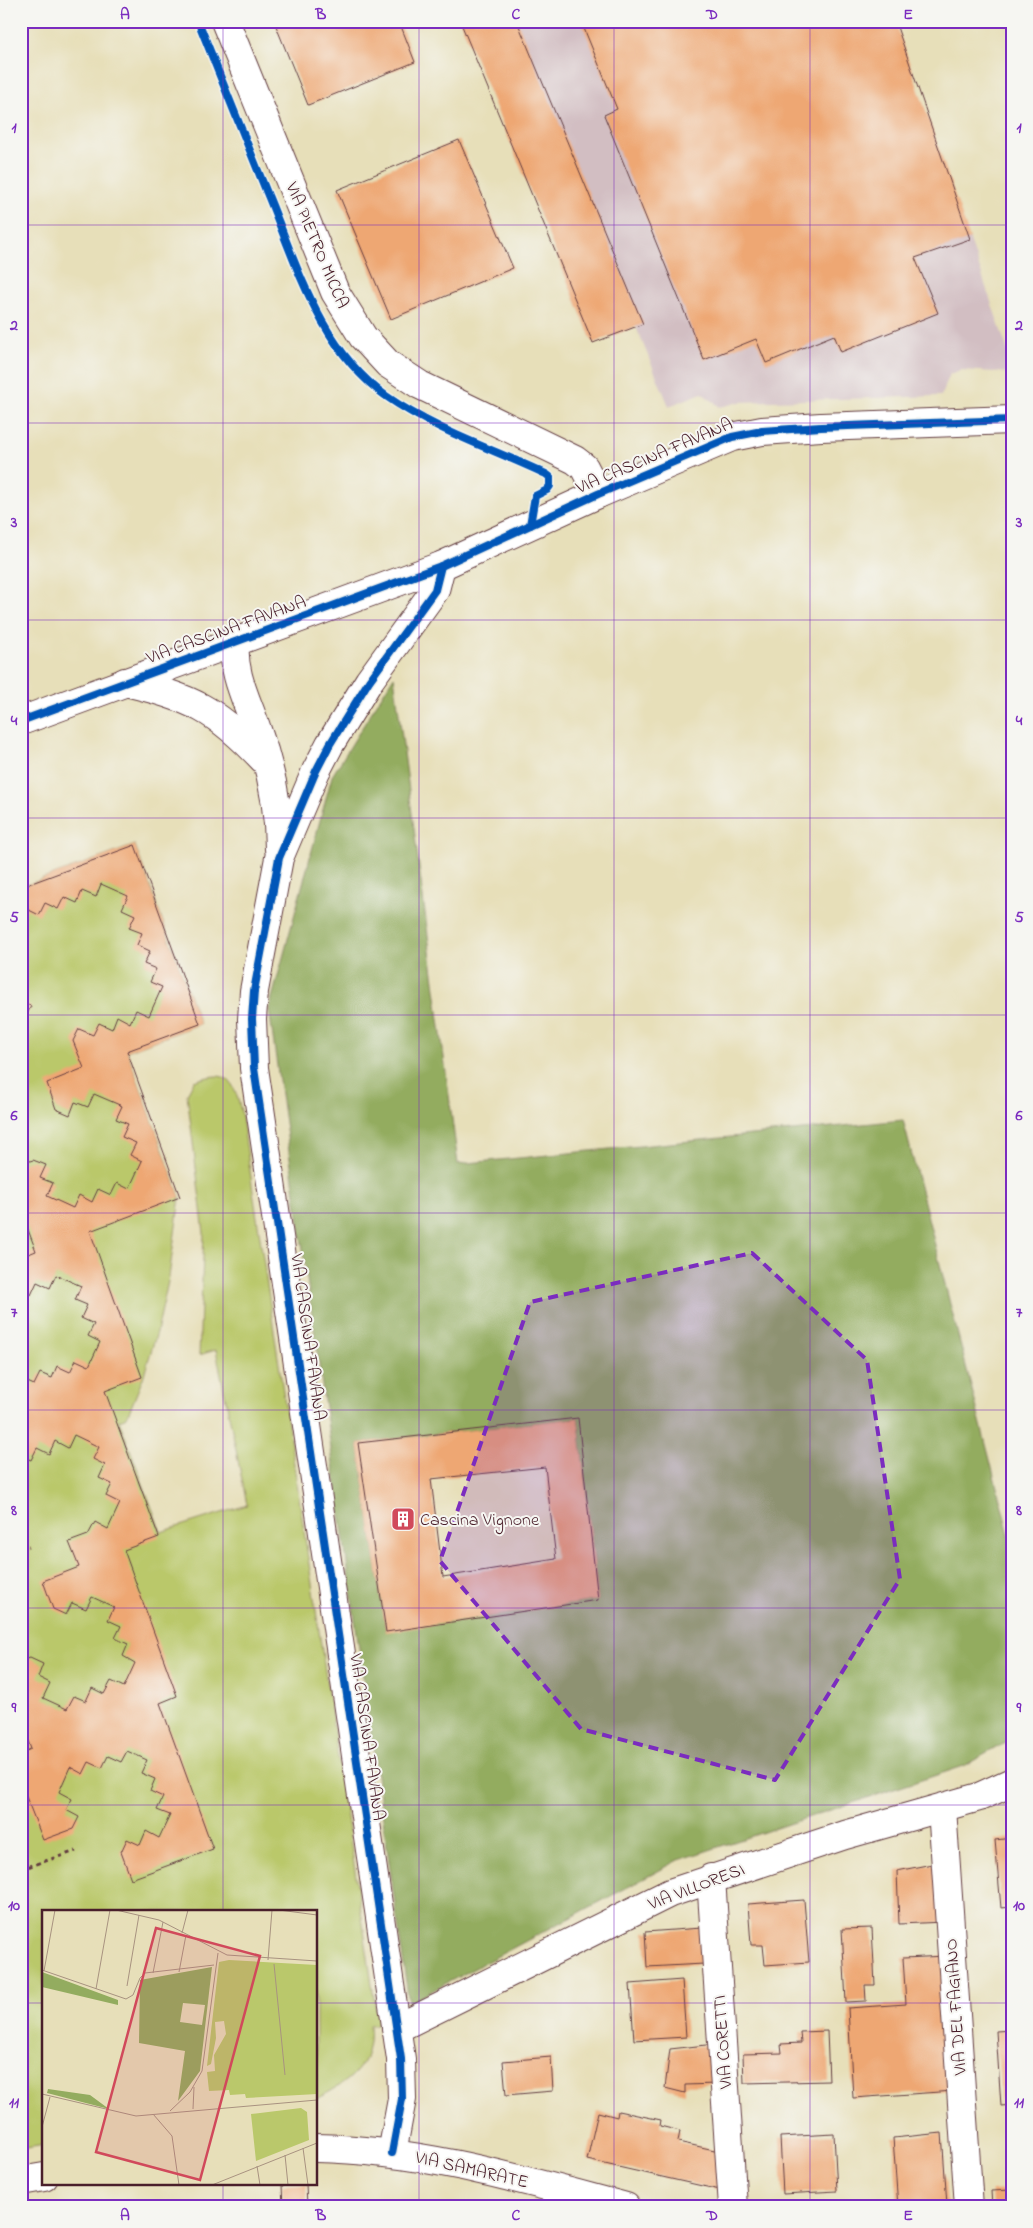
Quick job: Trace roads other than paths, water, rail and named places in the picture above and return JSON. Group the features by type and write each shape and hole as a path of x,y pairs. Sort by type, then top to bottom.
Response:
{"street":[{"name":"VIA PIETRO MICCA","path":"225,21 335,292 362,337 388,364 420,385 575,460 584,467 598,494"},
{"name":"VIA CASCINA FAVANA","path":"21,721 441,566 705,447 746,433 821,426 1012,420"},
{"name":"VIA CASCINA FAVANA","path":"392,2153 402,2086 401,2059 254,1068 252,1018 254,991 279,858 316,771 330,744 369,681 435,590 441,566"},
{"name":"VIA CASCINA FAVANA","path":"235,642 236,674 257,729 277,806 279,858"},
{"name":"VIA CASCINA FAVANA","path":"124,682 185,699 214,714 237,732 266,763"},
{"name":"VIA VILLORESI","path":"396,2029 670,1892 845,1835 979,1797 1012,1782"},
{"name":"VIA DEL FAGIANO","path":"942,1808 969,2207"},
{"name":"VIA CORETTI","path":"711,1878 733,2207"},
{"name":"VIA SAMARATE","path":"318,2148 392,2153 464,2166 626,2207"},
{"path":"21,2181 42,2177"}],"place":[{"name":"Cascina Vignone","path":"403,1519"}]}
